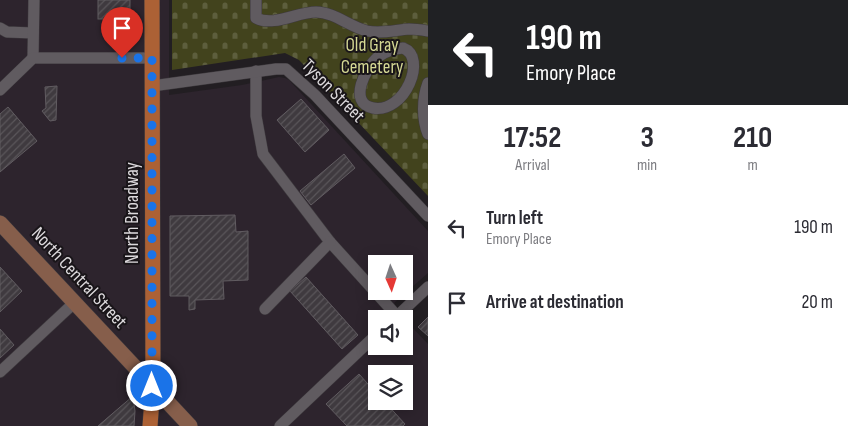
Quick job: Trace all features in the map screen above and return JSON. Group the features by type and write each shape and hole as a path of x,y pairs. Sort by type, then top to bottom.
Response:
{"main road":[{"name":"North Broadway","path":"150,426 152,386 152,0"},
{"name":"North Central Street","path":"0,223 190,426"}],"street":[{"path":"33,58 34,0"},
{"path":"256,0 255,13 256,18 259,19 275,20 316,12 367,31 382,32 408,29 428,31"},
{"path":"0,28 7,32 33,33"},
{"path":"425,83 414,88 399,101 386,108 368,107 361,95 361,82 366,71 378,56 390,50 403,48 411,50 420,59 425,83 424,110 425,126 428,134"},
{"path":"0,90 33,58 152,58"},
{"name":"Tyson Street","path":"152,86 256,71 286,69 294,75 428,216"},
{"path":"256,71 256,116 263,154 330,242 389,310"},
{"path":"265,309 330,242"},
{"path":"403,310 428,288"},
{"path":"0,372 74,303"},
{"path":"280,426 368,343"}],"shaded area":[{"path":"0,0 169,0 169,95 242,85 279,77 289,80 428,231 428,273 413,286 413,255 368,255 368,300 397,300 394,303 399,310 368,310 368,355 413,355 413,328 428,344 428,426 0,426"}],"green space":[{"name":"Old Gray Cemetery","path":"172,0 428,0 428,196 299,60 285,53 172,70"}],"building":[{"path":"98,0 130,0 130,19 98,19"},
{"path":"57,86 56,120 50,121 42,111 46,108 45,87"},
{"path":"301,99 329,130 305,152 277,120"},
{"path":"8,107 37,141 0,172 0,114"},
{"path":"344,154 355,168 311,205 300,191"},
{"path":"235,215 236,232 248,231 248,280 223,281 224,299 195,300 195,309 189,310 189,296 170,296 170,216"},
{"path":"0,267 22,291 0,312"},
{"path":"306,277 358,335 342,349 290,291"},
{"path":"428,317 428,336 418,327"},
{"path":"0,329 14,345 0,358"},
{"path":"359,374 368,384 368,410 392,410 405,424 403,426 347,426 326,404"},
{"path":"133,396 134,426 98,426"}],"route":[{"path":"122,58 152,58 152,386"}]}
